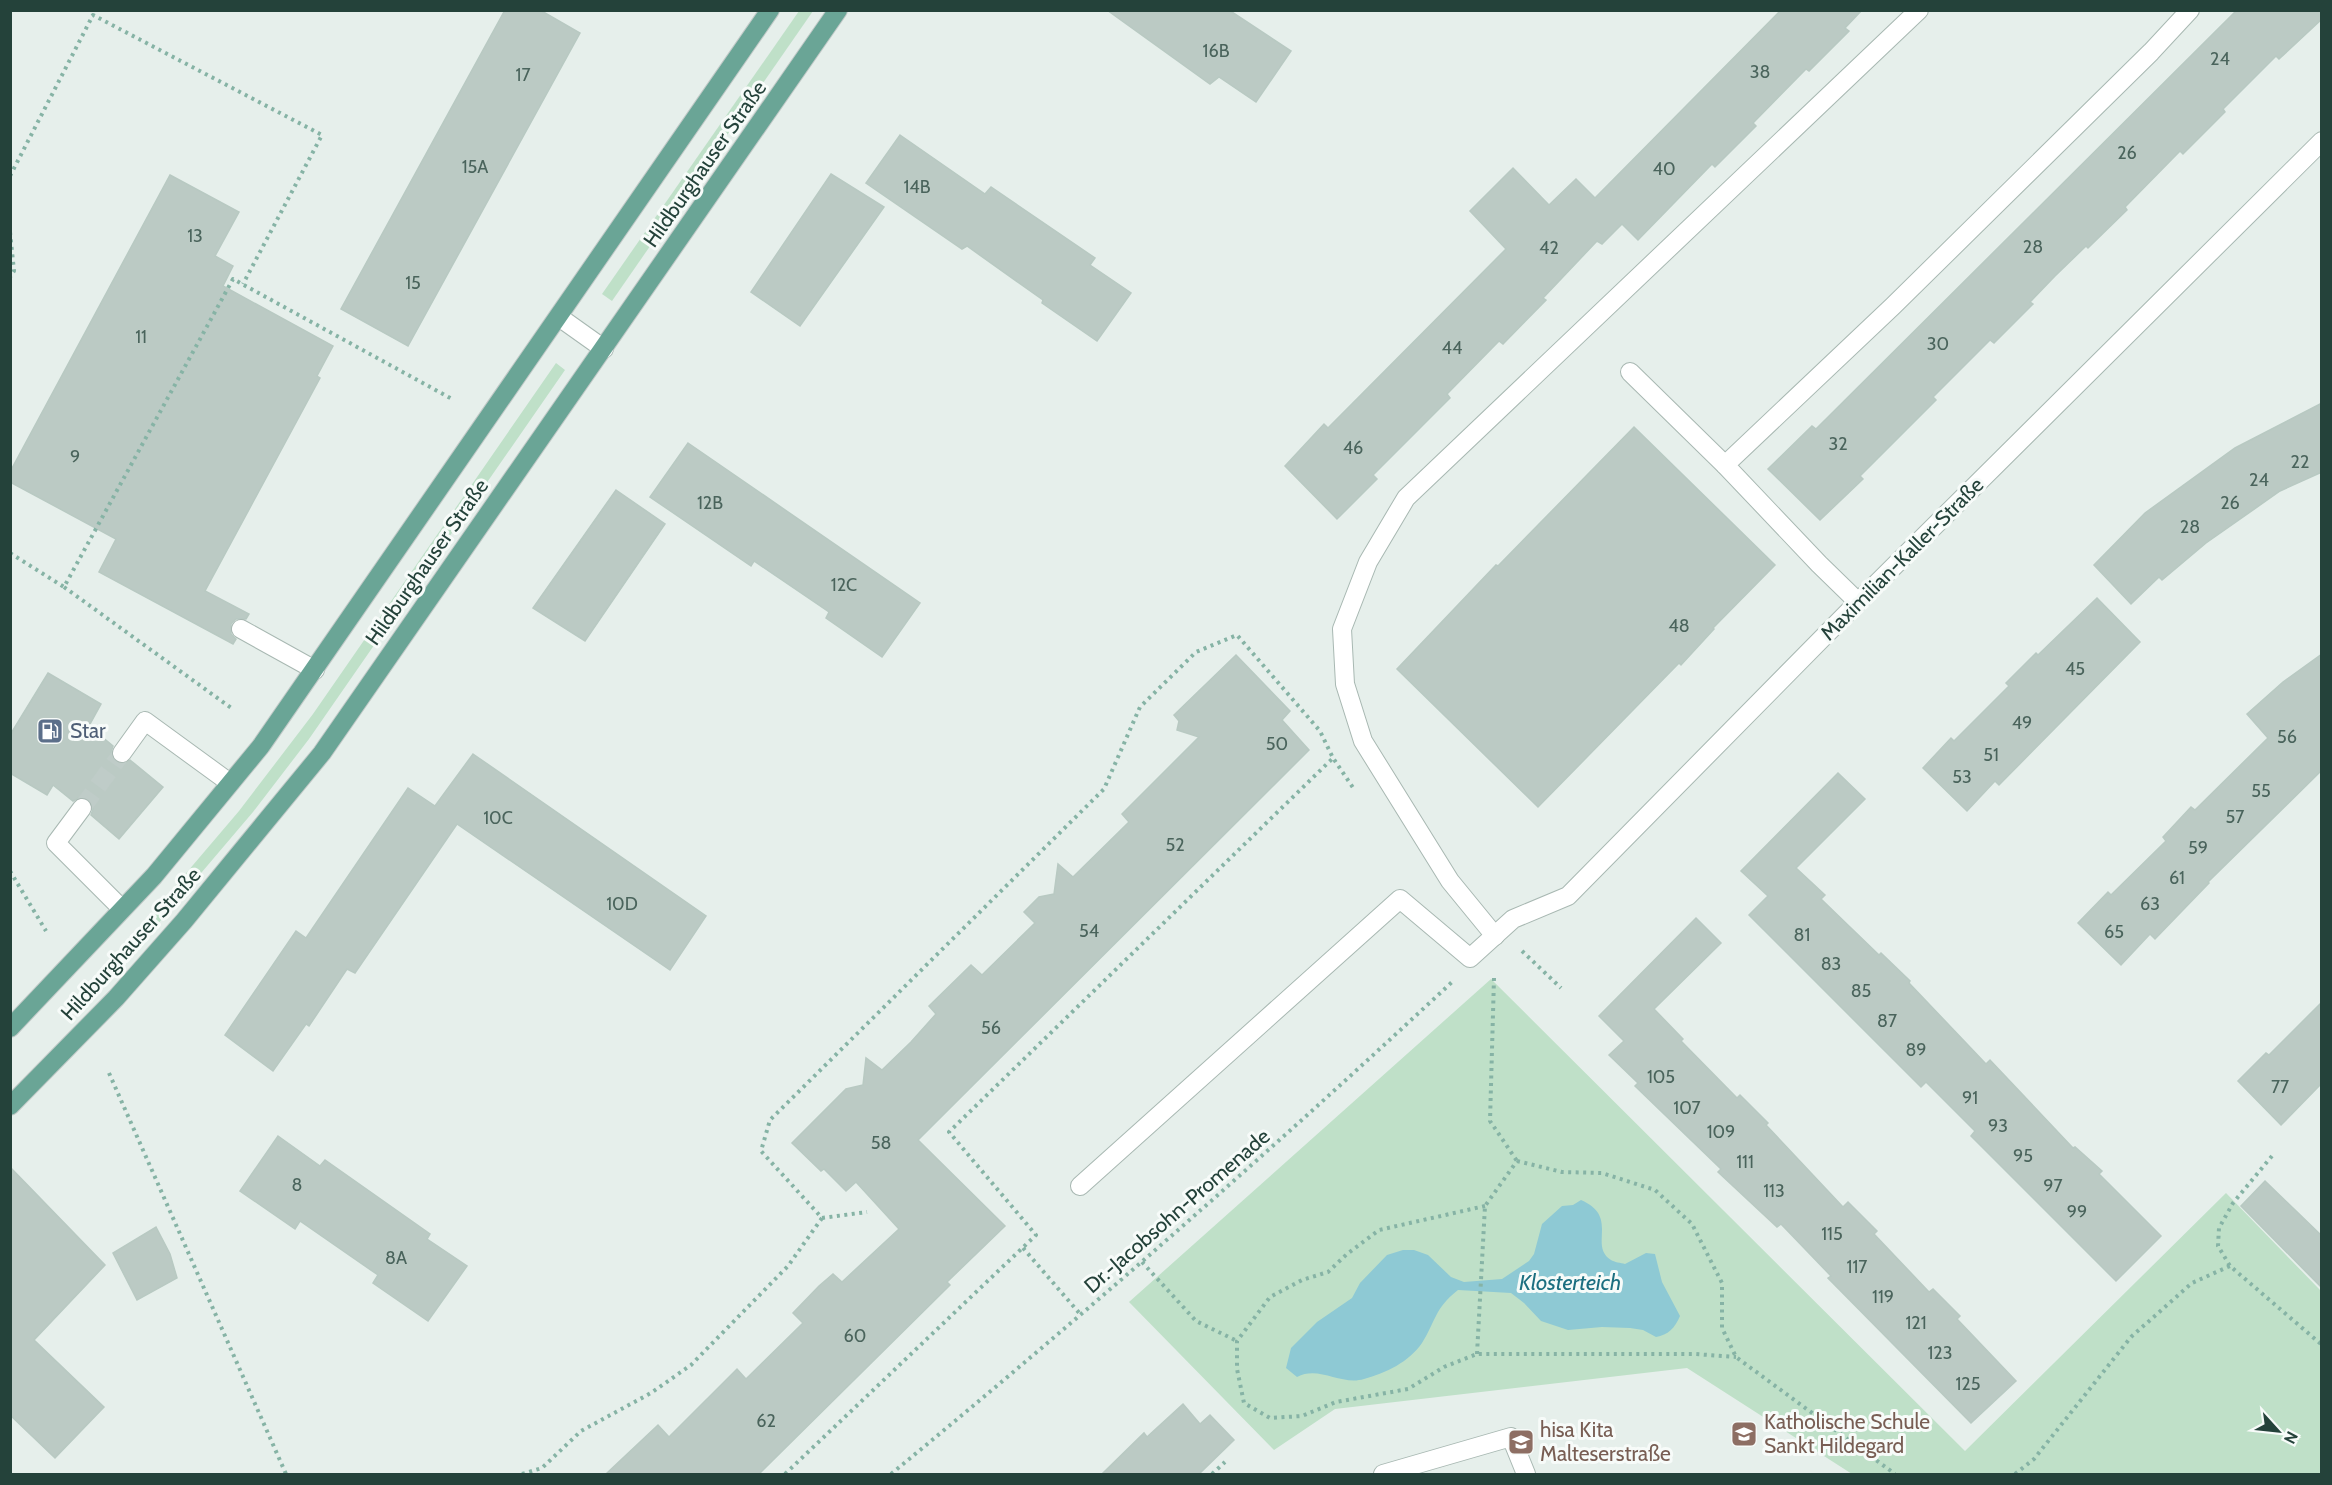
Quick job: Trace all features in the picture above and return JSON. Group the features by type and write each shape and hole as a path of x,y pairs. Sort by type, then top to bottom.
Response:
{"main road":[{"name":"Hildburghauser Straße","path":"10,1028 154,876 261,746 770,10"},
{"name":"Hildburghauser Straße","path":"10,1107 116,998 176,930 322,753 838,10"}],"street":[{"path":"1503,928 1450,881 1363,741 1345,684 1342,629 1368,562 1407,498 1919,10"},
{"path":"1725,465 1893,306 2151,52 2190,10"},
{"name":"Maximilian-Kaller-Straße","path":"1470,958 1503,928 1568,896 1858,602 2322,141"},
{"path":"559,317 604,348"},
{"path":"1630,372 1725,465 1858,602"},
{"path":"241,629 315,670"},
{"path":"122,753 145,721 230,783"},
{"path":"82,808 57,843 122,909"},
{"path":"1080,1186 1400,899 1470,958"},
{"path":"1383,1474 1511,1437 1526,1474"}],"path":[{"path":"10,176 93,15 322,135 243,284"},
{"path":"10,232 14,271 10,277"},
{"path":"64,587 232,279 452,399"},
{"path":"10,553 64,587 234,710"},
{"path":"822,1218 761,1151 770,1120 1104,789 1140,707 1196,652 1238,635 1320,731 1333,758 1359,797"},
{"path":"785,1474 1036,1235 949,1132 1333,758"},
{"path":"10,871 46,932"},
{"path":"1503,928 1560,988"},
{"path":"1503,928 1490,1121 1518,1161 1562,1172 1602,1173 1655,1190 1692,1224 1722,1283 1722,1328 1736,1357 1895,1474"},
{"name":"Dr.-Jacobsohn-Promenade","path":"891,1474 1081,1315 1304,1120 1463,972 1470,958"},
{"path":"109,1073 286,1474"},
{"path":"2272,1156 2234,1203 2219,1228 2218,1246 2230,1266 2322,1345"},
{"path":"1477,1354 1485,1206 1518,1161"},
{"path":"1485,1206 1379,1230 1347,1254 1328,1272 1302,1280 1270,1297 1237,1341 1237,1369 1244,1403 1270,1418 1302,1416 1336,1402 1407,1389 1444,1367 1477,1354 1695,1354 1736,1357"},
{"path":"522,1474 542,1468 582,1431 651,1393 691,1365 788,1266 822,1218 867,1212"},
{"path":"1023,1248 1081,1315"},
{"path":"1142,1262 1196,1321 1237,1341"},
{"path":"2015,1474 2034,1460 2131,1337 2192,1283 2230,1266"},
{"path":"1212,1474 1225,1462"}],"green space":[{"path":"799,11 813,11 612,301 602,294"},
{"path":"556,363 565,370 309,739 253,812 145,939 136,932 239,811 313,714"},
{"path":"1491,979 1965,1451 2226,1193 2321,1291 2321,1474 1852,1474 1687,1368 1335,1409 1274,1450 1129,1302"}],"water":[{"name":"Klosterteich","path":"1581,1200 1593,1207 1599,1214 1602,1222 1602,1247 1611,1260 1625,1264 1646,1253 1655,1254 1662,1282 1680,1316 1668,1333 1656,1337 1643,1330 1630,1328 1602,1327 1568,1330 1541,1321 1511,1293 1458,1290 1444,1303 1417,1350 1389,1370 1364,1379 1347,1380 1314,1373 1297,1377 1286,1368 1291,1348 1317,1322 1352,1298 1360,1283 1387,1255 1403,1250 1414,1250 1428,1255 1451,1277 1464,1282 1502,1279 1529,1261 1534,1254 1542,1224 1562,1206 1573,1205"}],"building":[{"path":"505,10 540,10 580,33 408,346 341,309"},
{"path":"1107,10 1229,10 1291,51 1256,102 1219,77 1210,84"},
{"path":"1781,10 1862,10 1845,28 1849,31 1809,71 1806,69 1753,123 1756,126 1715,167 1712,164 1638,240 1622,224 1602,244 1597,241 1543,298 1546,300 1503,344 1499,341 1447,394 1450,398 1373,475 1377,479 1337,519 1285,466 1324,424 1328,428 1506,249 1470,211 1513,168 1549,205 1576,179 1595,198"},
{"path":"2237,10 2322,10 2322,19 2279,59 2276,56 2223,109 2225,112 2183,154 2180,151 2125,207 2127,210 2055,276 2030,302 2033,304 1994,343 1990,340 1933,397 1936,400 1860,476 1863,479 1820,520 1768,469 1812,426 1816,429"},
{"path":"900,135 985,194 991,187 1095,258 1090,265 1131,293 1097,341 967,246 962,249 866,183"},
{"path":"831,174 884,207 800,326 751,292"},
{"path":"170,175 239,212 215,256 233,266 223,286 333,346 317,376 320,378 205,591 249,614 246,619 236,619 231,624 231,634 236,639 233,644 99,572 116,539 10,482 10,472"},
{"path":"2322,403 2322,472 2280,491 2206,543 2162,580 2159,577 2131,604 2094,565 2145,513 2235,448"},
{"path":"1634,427 1775,565 1713,628 1681,665 1679,663 1538,807 1397,669 1496,565 1498,566"},
{"path":"688,443 920,603 882,657 826,618 829,612 754,561 751,566 650,497"},
{"path":"616,490 665,524 585,641 533,608"},
{"path":"2097,598 2140,642 1999,785 1995,781 1967,811 1923,768 1951,738 1954,741 2009,686 2006,683 2036,653 2038,655"},
{"path":"2322,654 2322,770 2208,882 2155,939 2150,934 2121,965 2078,923 2108,892 2111,895 2166,841 2163,837 2191,807 2195,810 2268,738 2247,714 2283,682"},
{"path":"1236,655 1290,711 1282,720 1309,750 918,1140 1005,1226 947,1282 950,1285 759,1474 606,1474 658,1425 669,1437 737,1369 746,1379 803,1323 793,1313 819,1286 833,1274 842,1282 899,1229 856,1182 846,1191 824,1169 821,1171 792,1143 846,1089 863,1085 866,1058 882,1070 936,1014 929,1006 971,965 982,975 1035,923 1024,912 1039,897 1054,894 1058,864 1073,877 1129,822 1122,814 1199,737 1177,730 1179,721 1174,715"},
{"path":"48,673 101,704 89,726 113,746 111,752 115,762 121,764 130,760 163,787 119,839 91,815 93,809 88,799 78,798 73,801 53,785 47,795 10,773 10,735"},
{"path":"473,754 706,916 670,970 457,824 355,973 347,969 309,1026 306,1024 273,1071 225,1035 296,931 306,938 408,788 435,806"},
{"path":"1838,773 1865,799 1796,868 1825,895 1821,899 1879,955 1881,953 1910,981 1909,983 1986,1064 1990,1060 2073,1148 2075,1147 2102,1171 2099,1174 2161,1236 2116,1281 1971,1136 1975,1131 1926,1082 1921,1087 1749,915 1768,896 1741,871"},
{"path":"1696,918 1721,943 1654,1009 1683,1039 1681,1041 1737,1098 1740,1095 1768,1123 1766,1125 1843,1207 1848,1202 1877,1231 1874,1234 1929,1292 1933,1289 1960,1316 1957,1319 2016,1381 1971,1423 1828,1278 1831,1276 1781,1224 1777,1227 1718,1172 1721,1169 1635,1086 1638,1083 1609,1055 1624,1041 1599,1016"},
{"path":"2322,1002 2322,1083 2281,1125 2238,1081 2266,1053 2269,1055"},
{"path":"278,1136 320,1166 325,1160 430,1234 427,1239 467,1266 428,1321 373,1283 378,1275 300,1221 295,1229 240,1191"},
{"path":"10,1167 105,1265 34,1340 104,1407 55,1458 10,1415"},
{"path":"2265,1181 2322,1236 2322,1288 2241,1206"},
{"path":"156,1227 170,1254 177,1278 137,1300 113,1253"},
{"path":"1183,1404 1200,1424 1210,1415 1234,1440 1199,1474 1102,1474 1144,1433 1147,1437"}],"tunnel":[{"path":"82,808 122,753"}],"place":[{"name":"Star","path":"50,731"},
{"name":"Katholische Schule Sankt Hildegard","path":"1744,1434"},
{"name":"hisa Kita Malteserstraße","path":"1521,1442"}]}
